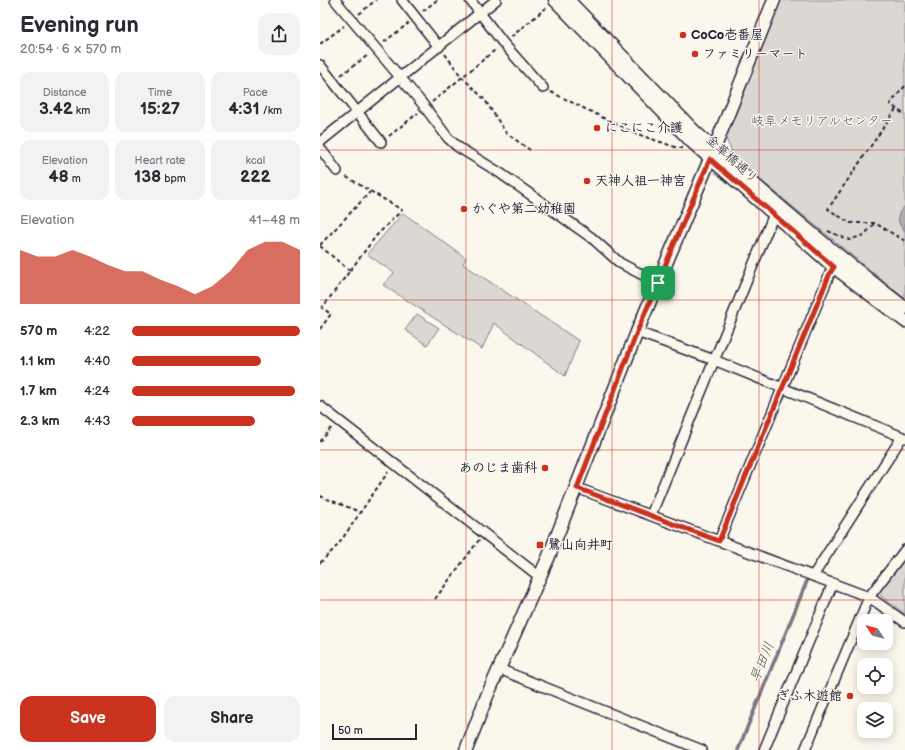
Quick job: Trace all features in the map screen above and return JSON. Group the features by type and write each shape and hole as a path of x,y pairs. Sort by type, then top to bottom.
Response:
{"street":[{"path":"335,0 376,48 448,138 458,147 500,173 592,238 620,263 658,283"},
{"path":"402,0 439,47"},
{"path":"470,0 481,12 503,43 543,88"},
{"path":"320,142 496,0"},
{"name":"金華橋通り","path":"555,0 692,142 712,154 803,225 905,308"},
{"name":"金華橋通り","path":"568,0 694,131 712,154 774,214 834,267 905,321"},
{"path":"466,750 498,669 540,577 577,488 637,332 712,154 774,0"},
{"path":"320,65 381,142"},
{"path":"320,148 337,171"},
{"path":"651,515 774,214"},
{"path":"719,541 781,388 830,273 834,267"},
{"path":"637,332 714,360 903,437 813,576"},
{"path":"320,406 540,577"},
{"path":"577,488 869,597 905,622"},
{"path":"805,750 869,597 905,550"},
{"path":"764,750 833,583"},
{"path":"498,669 702,750"}],"path":[{"path":"334,81 437,0"},
{"path":"381,142 424,109 461,76 555,0"},
{"path":"439,47 461,76 485,100 506,132 530,150"},
{"path":"905,86 890,104 905,115"},
{"path":"543,88 634,133 678,148 687,147 692,142"},
{"path":"896,109 828,209 850,223 875,223 905,241"},
{"path":"320,329 331,314 322,308 376,236 402,210 337,171"},
{"path":"350,271 320,245 370,192"},
{"path":"824,229 849,240 864,235 875,223"},
{"path":"320,442 338,419"},
{"path":"320,563 338,545 394,463"},
{"path":"320,496 360,512"},
{"path":"435,599 483,534"}],"green space":[{"name":"岐阜メモリアルセンター","path":"779,0 905,0 905,299 736,160 725,137"},
{"path":"403,213 466,258 463,264 579,341 565,376 494,323 482,349 383,285 394,273 367,254"},
{"path":"417,314 439,328 427,345 405,330"},
{"path":"905,557 905,614 877,593"}],"shaded area":[{"path":"905,206 905,231 900,225 898,218 900,212"}],"waterway":[{"name":"早田川","path":"738,750 807,581"}],"place":[{"name":"CoCo壱番屋","path":"683,35"},
{"name":"ファミリーマート","path":"695,54"},
{"name":"にこにこ介護","path":"597,128"},
{"name":"天神人祖一神宮","path":"587,181"},
{"name":"かぐや第二幼稚園","path":"464,209"},
{"name":"あのじま歯科","path":"545,468"},
{"name":"鷺山向井町","path":"540,545"},
{"name":"ぎふ木遊館","path":"850,696"}],"route":[{"path":"710,159 834,267 830,273 781,388 719,541 577,488 637,332 658,283 710,159"}]}
